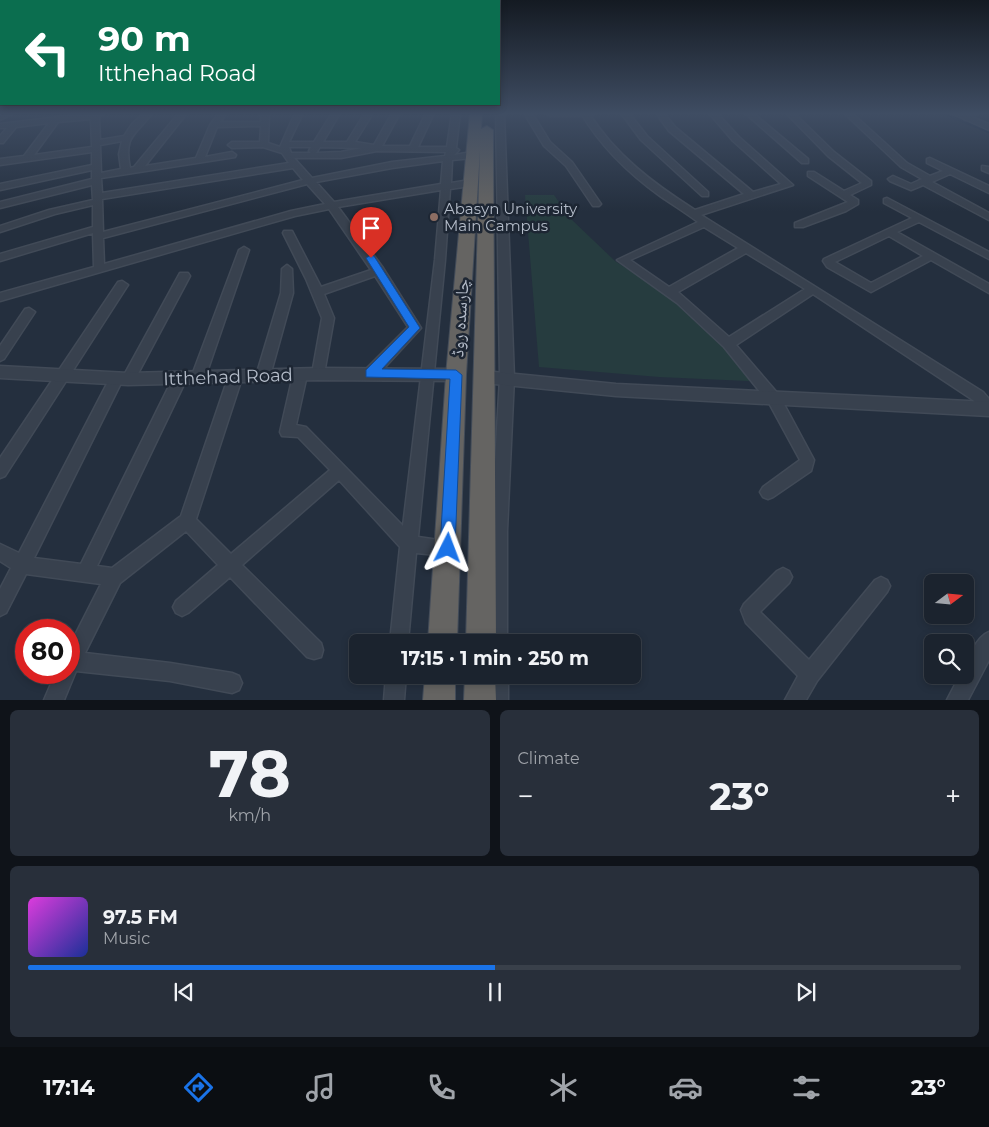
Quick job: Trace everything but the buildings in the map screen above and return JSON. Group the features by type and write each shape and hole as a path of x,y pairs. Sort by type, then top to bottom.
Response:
{"highway":[{"name":"چارسدہ روڈ","path":"443,634 456,375 473,146"},
{"name":"چارسدہ روڈ","path":"481,634 487,146"},
{"path":"464,260 486,261"},
{"path":"439,700 440,684"},
{"path":"480,684 480,700"}],"street":[{"path":"27,158 36,146"},
{"path":"0,162 96,146 98,267"},
{"path":"124,146 123,160 126,172"},
{"path":"137,170 157,146"},
{"path":"198,160 205,146"},
{"path":"268,146 288,154 310,156 341,156 377,148"},
{"path":"288,154 290,146"},
{"path":"310,156 316,146"},
{"path":"0,229 96,199 322,146"},
{"path":"361,146 450,154"},
{"path":"400,634 451,146"},
{"path":"498,634 499,531 507,378 501,146"},
{"path":"549,146 570,164 596,204"},
{"path":"610,146 639,174 705,223 813,289 978,396 989,409"},
{"path":"652,146 705,194"},
{"path":"692,146 751,195"},
{"path":"694,214 788,184 744,146"},
{"path":"787,146 805,161"},
{"path":"823,146 868,183 845,194"},
{"path":"883,146 904,165 927,181 989,217"},
{"path":"0,258 98,232 309,181 450,154 472,152"},
{"path":"288,154 362,245 415,328 370,374"},
{"path":"0,187 126,172 232,155"},
{"path":"930,161 989,190"},
{"path":"893,178 911,187 951,171"},
{"path":"800,225 843,209 855,202 811,174"},
{"path":"0,205 96,175"},
{"path":"0,297 98,267 229,234 294,213 392,194 470,183"},
{"path":"887,201 989,256"},
{"path":"918,218 829,260 829,264 871,288 931,256"},
{"path":"705,223 622,260 669,292 709,324 774,399 807,460 806,466 768,492"},
{"path":"889,232 989,289"},
{"path":"288,233 318,292 328,318 318,374"},
{"path":"669,292 746,248"},
{"path":"198,378 244,250"},
{"path":"263,376 287,293 287,269"},
{"path":"318,292 379,272"},
{"path":"0,607 122,379 184,276"},
{"path":"0,471 122,285"},
{"path":"728,344 813,289"},
{"path":"0,356 29,312"},
{"name":"Itthehad Road","path":"0,372 122,379 236,378 318,374 456,375"},
{"path":"300,375 287,432 301,431 409,544 448,548"},
{"path":"484,377 616,390 989,409"},
{"path":"85,574 180,378"},
{"path":"80,645 114,577 187,520 236,378"},
{"path":"182,606 340,470"},
{"path":"187,520 314,650"},
{"path":"0,552 23,565 114,577"},
{"path":"783,576 750,610 752,617 810,674"},
{"path":"795,700 810,674 881,586"},
{"path":"957,700 989,641"},
{"path":"80,668 170,672 232,683"},
{"path":"54,700 61,684"},
{"path":"394,700 395,684"},
{"path":"498,684 498,700"}],"green space":[{"path":"525,195 554,195 571,219 615,261 681,303 767,382 659,377 539,367"}],"place":[{"name":"Abasyn University Main Campus","path":"434,217"}],"route":[{"path":"371,258 415,328 370,374 456,375 448,548"}]}
